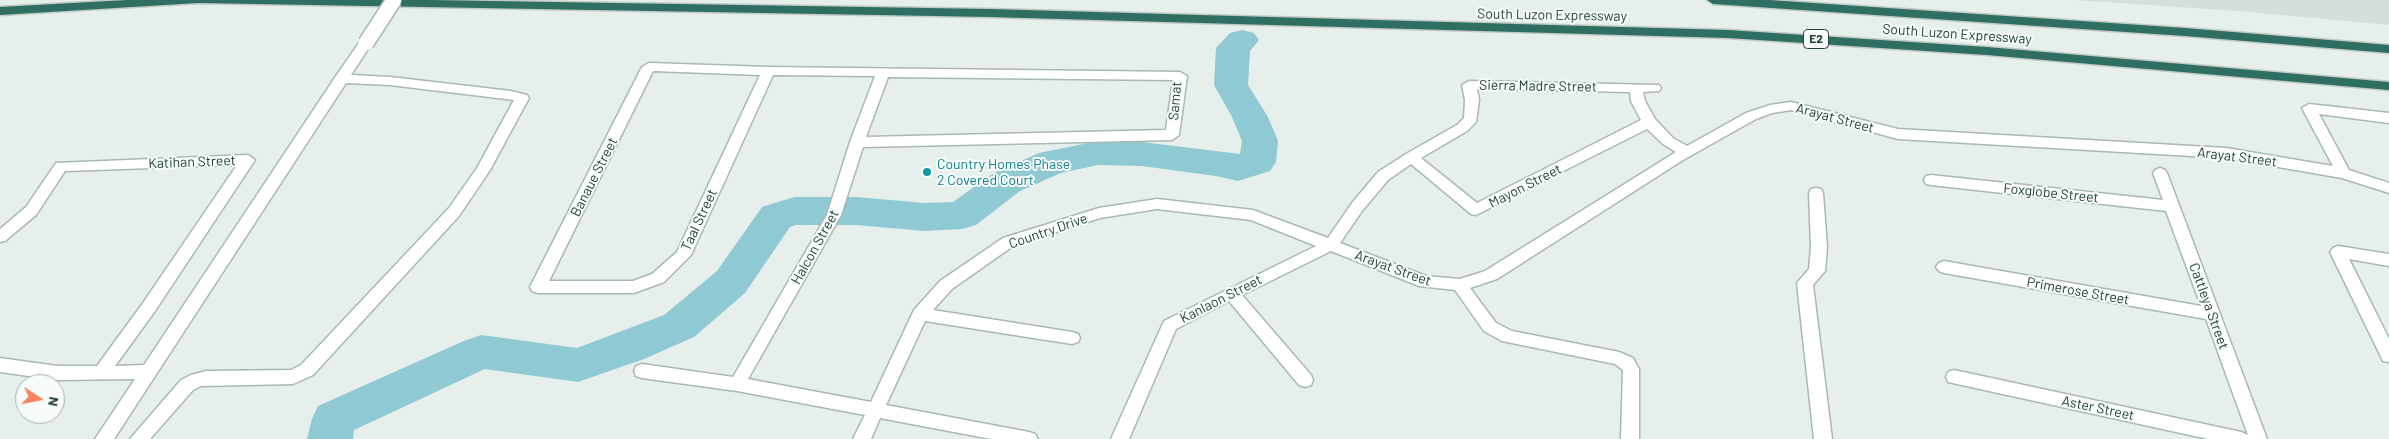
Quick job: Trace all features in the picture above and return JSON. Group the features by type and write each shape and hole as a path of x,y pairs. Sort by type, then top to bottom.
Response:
{"highway":[{"path":"0,11 193,0"},
{"name":"South Luzon Expressway","path":"202,0 474,6 723,7 970,12 1728,34 1987,51 2389,86"},
{"name":"South Luzon Expressway","path":"1713,0 2175,31 2389,49"}],"street":[{"path":"104,439 394,0"},
{"name":"Banaue Street","path":"538,287 649,67 768,71"},
{"path":"768,71 883,73"},
{"name":"Taal Street","path":"538,287 634,287 658,278 683,255 768,71"},
{"name":"Halcon Street","path":"737,384 830,224 840,201 857,142 883,73"},
{"name":"Samat","path":"857,142 1172,135 1180,76 883,73"},
{"path":"139,439 187,385 197,380 206,378 293,377 307,370 454,212 483,170 522,98 511,95 390,81 341,79"},
{"name":"Sierra Madre Street","path":"1331,245 1369,190 1383,176 1411,157 1451,135 1471,119 1472,100 1469,85 1654,88"},
{"path":"1636,88 1638,101 1649,122 1668,141 1686,152"},
{"name":"Arayat Street","path":"1331,245 1425,282 1460,285 1491,275 1686,152 1750,116 1770,109 1791,106 1898,134 2226,153 2344,173 2389,188"},
{"path":"2344,173 2309,108 2389,118"},
{"name":"Mayon Street","path":"1411,157 1476,210 1649,122"},
{"name":"Katihan Street","path":"0,237 32,211 61,166 248,160 149,307 100,374"},
{"name":"Cattleya Street","path":"2160,173 2258,439"},
{"name":"Foxglobe Street","path":"1931,180 2172,206"},
{"path":"1816,193 1819,248 1817,271 1805,284 1824,439"},
{"name":"Country Drive","path":"862,439 920,314 946,285 1008,242 1099,213 1158,204 1252,215 1331,245"},
{"name":"Kanlaon Street","path":"1120,439 1170,325 1231,293 1331,245"},
{"path":"2389,260 2338,252 2389,356"},
{"name":"Primerose Street","path":"1944,267 2212,314"},
{"path":"1460,285 1490,327 1508,336 1619,358 1627,363 1631,369 1630,439"},
{"path":"1231,293 1305,380"},
{"path":"920,314 1072,338"},
{"path":"0,365 57,373 147,372"},
{"path":"642,371 737,384 1029,439"},
{"name":"Aster Street","path":"1954,377 2241,439"}],"shaded area":[{"path":"2074,0 2389,0 2389,25 2238,11"}],"waterway":[{"path":"330,439 334,419 481,352 578,365 629,347 679,326 731,282 776,217 795,211 856,211 925,217 962,215 1007,182 1052,162 1098,153 1142,154 1216,163 1238,168 1257,162 1260,141 1250,117 1231,85 1233,48 1242,40"}],"place":[{"name":"Country Homes Phase 2 Covered Court","path":"927,172"}]}
